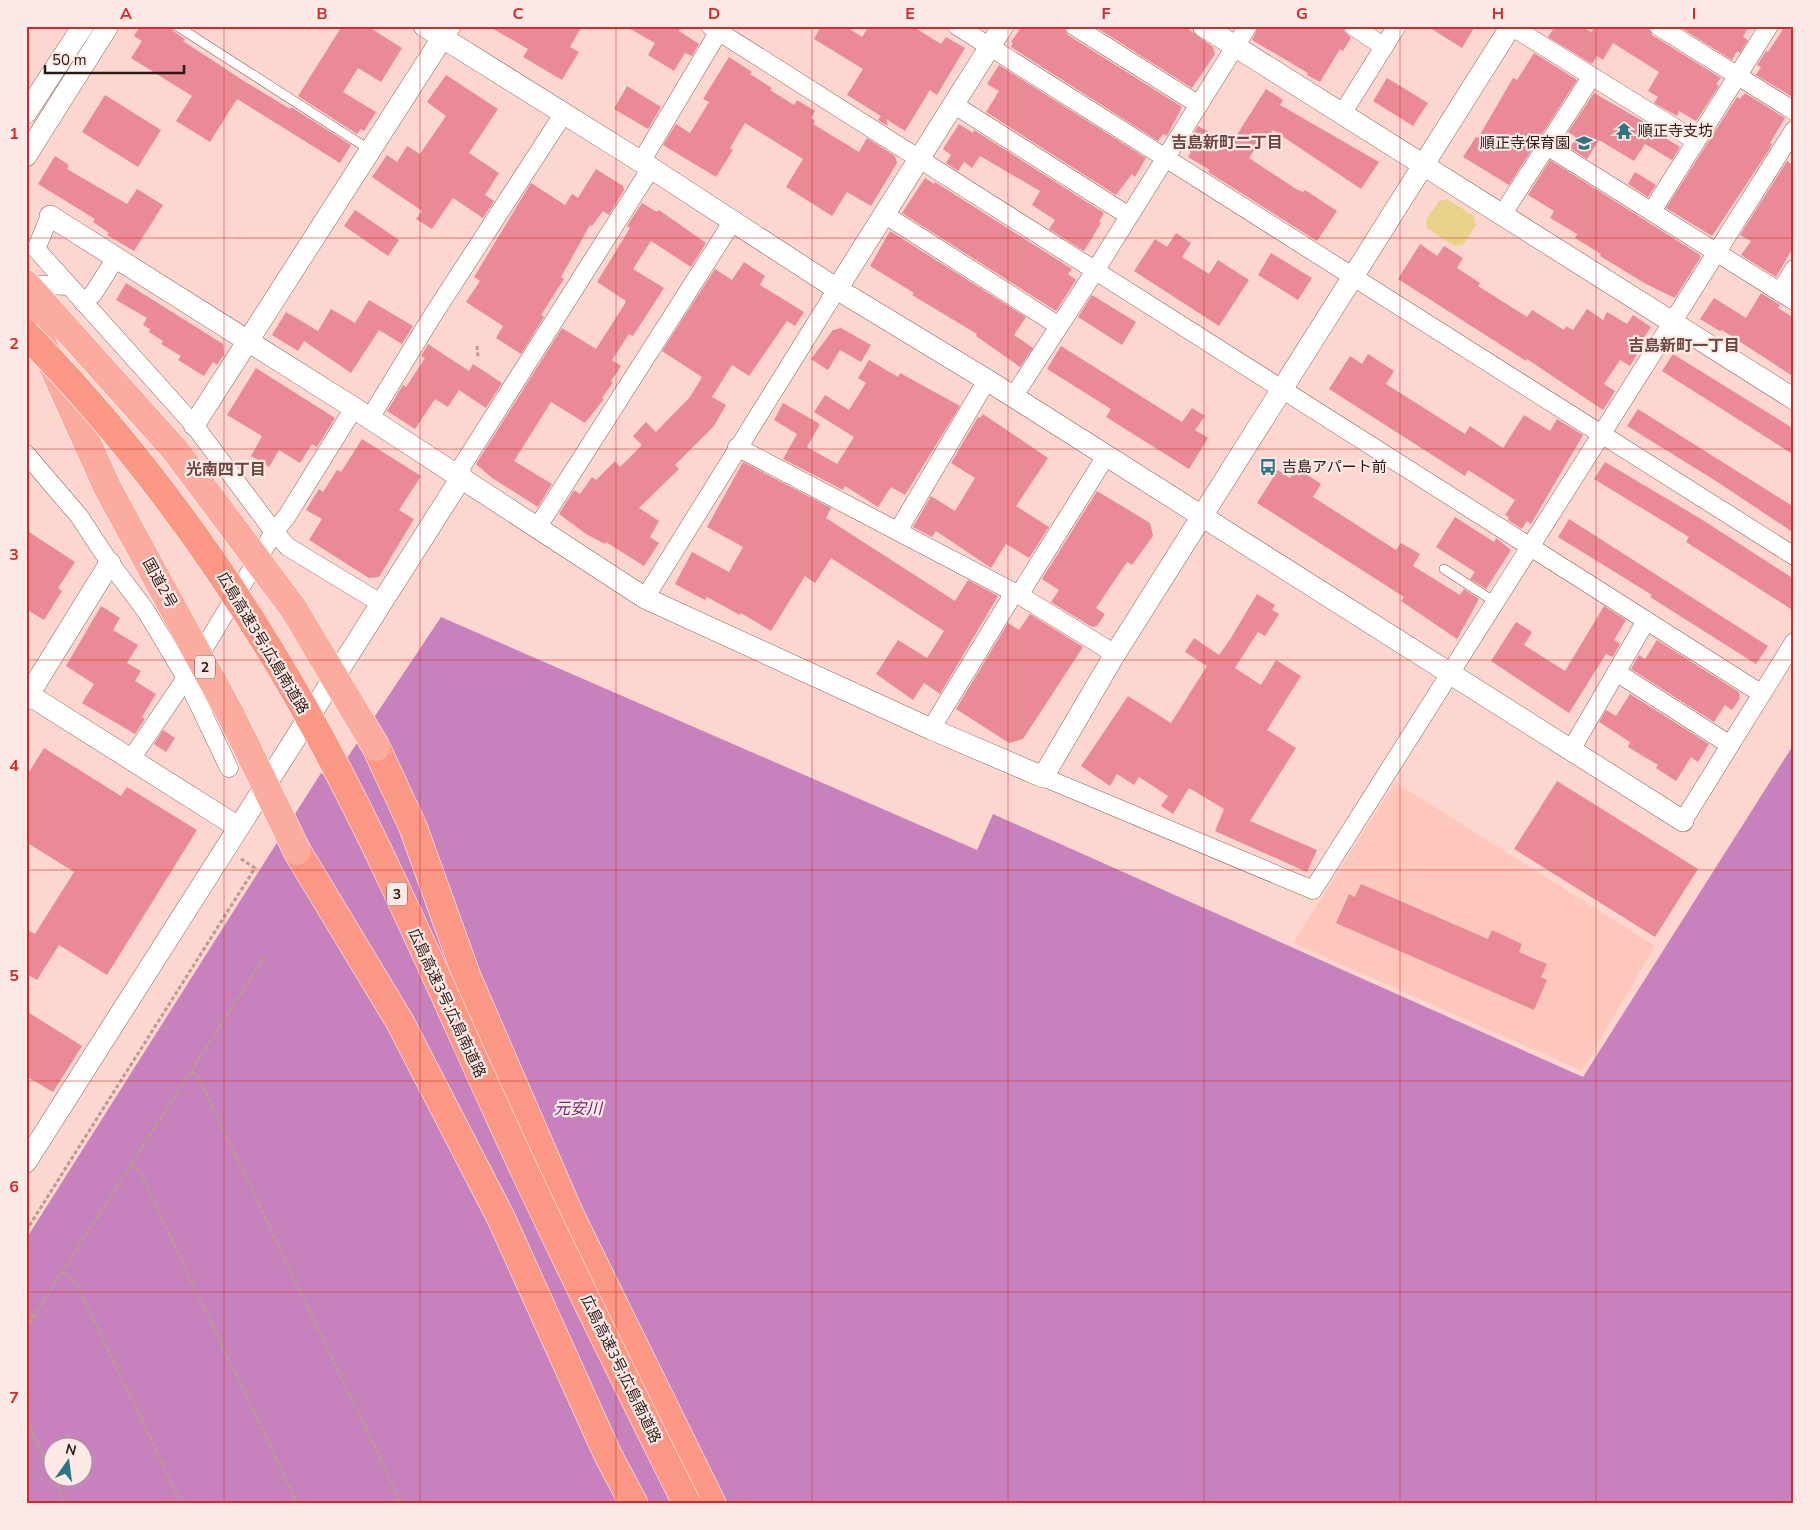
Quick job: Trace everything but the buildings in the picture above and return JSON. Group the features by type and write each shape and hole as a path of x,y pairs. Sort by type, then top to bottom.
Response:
{"highway":[{"path":"26,284 175,450 293,608 376,747 413,827 467,978 570,1216 712,1504"},
{"name":"国道2号","path":"26,314 40,338 107,487 232,717 297,850 400,1022 501,1218 608,1455 634,1504"},
{"name":"広島高速3号;広島南道路","path":"26,334 72,381 147,471 212,560 276,660 322,743 375,846 531,1186 687,1504"}],"street":[{"path":"26,113 83,26"},
{"path":"26,156 108,26"},
{"path":"424,26 447,32 564,113 837,289 986,380 1683,821 1794,642"},
{"path":"957,26 1794,556"},
{"path":"644,598 737,447 1003,26"},
{"path":"1074,26 1199,105"},
{"path":"1203,26 1794,399"},
{"path":"1013,397 1094,272 1248,26"},
{"path":"1352,26 1384,47"},
{"path":"1342,114 1397,26"},
{"path":"1043,777 1115,654 1511,26 1696,141"},
{"path":"1658,26 1794,112"},
{"path":"1652,211 1769,26"},
{"path":"26,1162 461,478 462,466 646,165 717,28 918,160 1762,694"},
{"path":"194,425 447,32"},
{"path":"1502,215 1592,76"},
{"path":"954,104 1129,216"},
{"path":"131,759 186,678 274,532 431,318 564,113"},
{"path":"382,604 288,547 274,532 194,425 36,249 50,216 362,413 644,598 931,729 1313,890 1794,130"},
{"path":"1547,146 1787,296 1794,269"},
{"path":"884,214 1059,326"},
{"path":"537,528 733,221"},
{"path":"83,302 93,294 116,258"},
{"path":"26,284 68,286"},
{"path":"898,532 986,380"},
{"path":"737,447 1017,594 1115,654"},
{"path":"26,454 79,516 110,563 146,611 186,678 229,768"},
{"path":"931,729 1106,456"},
{"path":"110,563 27,695 238,827"},
{"path":"1571,750 1646,620"},
{"path":"1616,672 1730,745"}],"lane":[{"path":"176,26 370,150"},
{"path":"1444,569 1495,602"}],"path":[{"path":"477,346 478,357"},
{"path":"26,1231 255,868 234,855"},
{"path":"26,1328 265,956"},
{"path":"191,1072 198,1077 402,1504"},
{"path":"132,1164 139,1171 298,1504"},
{"path":"62,1272 75,1281 182,1504"},
{"path":"26,1311 34,1316"},
{"path":"26,1420 42,1453"},
{"path":"59,1488 67,1504"}],"shaded area":[{"path":"1447,199 1474,216 1476,225 1463,245 1454,246 1427,228 1426,220 1439,201"},
{"path":"1395,782 1655,946 1582,1071 1293,943"}],"water":[{"name":"元安川","path":"441,617 977,850 993,814 1583,1077 1794,744 1794,1504 26,1504 26,1239 321,773 333,779"}],"place":[{"name":"順正寺支坊","path":"1624,131"},
{"name":"順正寺保育園","path":"1584,143"},
{"name":"吉島アパート前","path":"1268,467"}],"district":[{"name":"吉島新町二丁目","path":"1227,142"},
{"name":"吉島新町一丁目","path":"1684,345"},
{"name":"光南四丁目","path":"226,469"}]}
